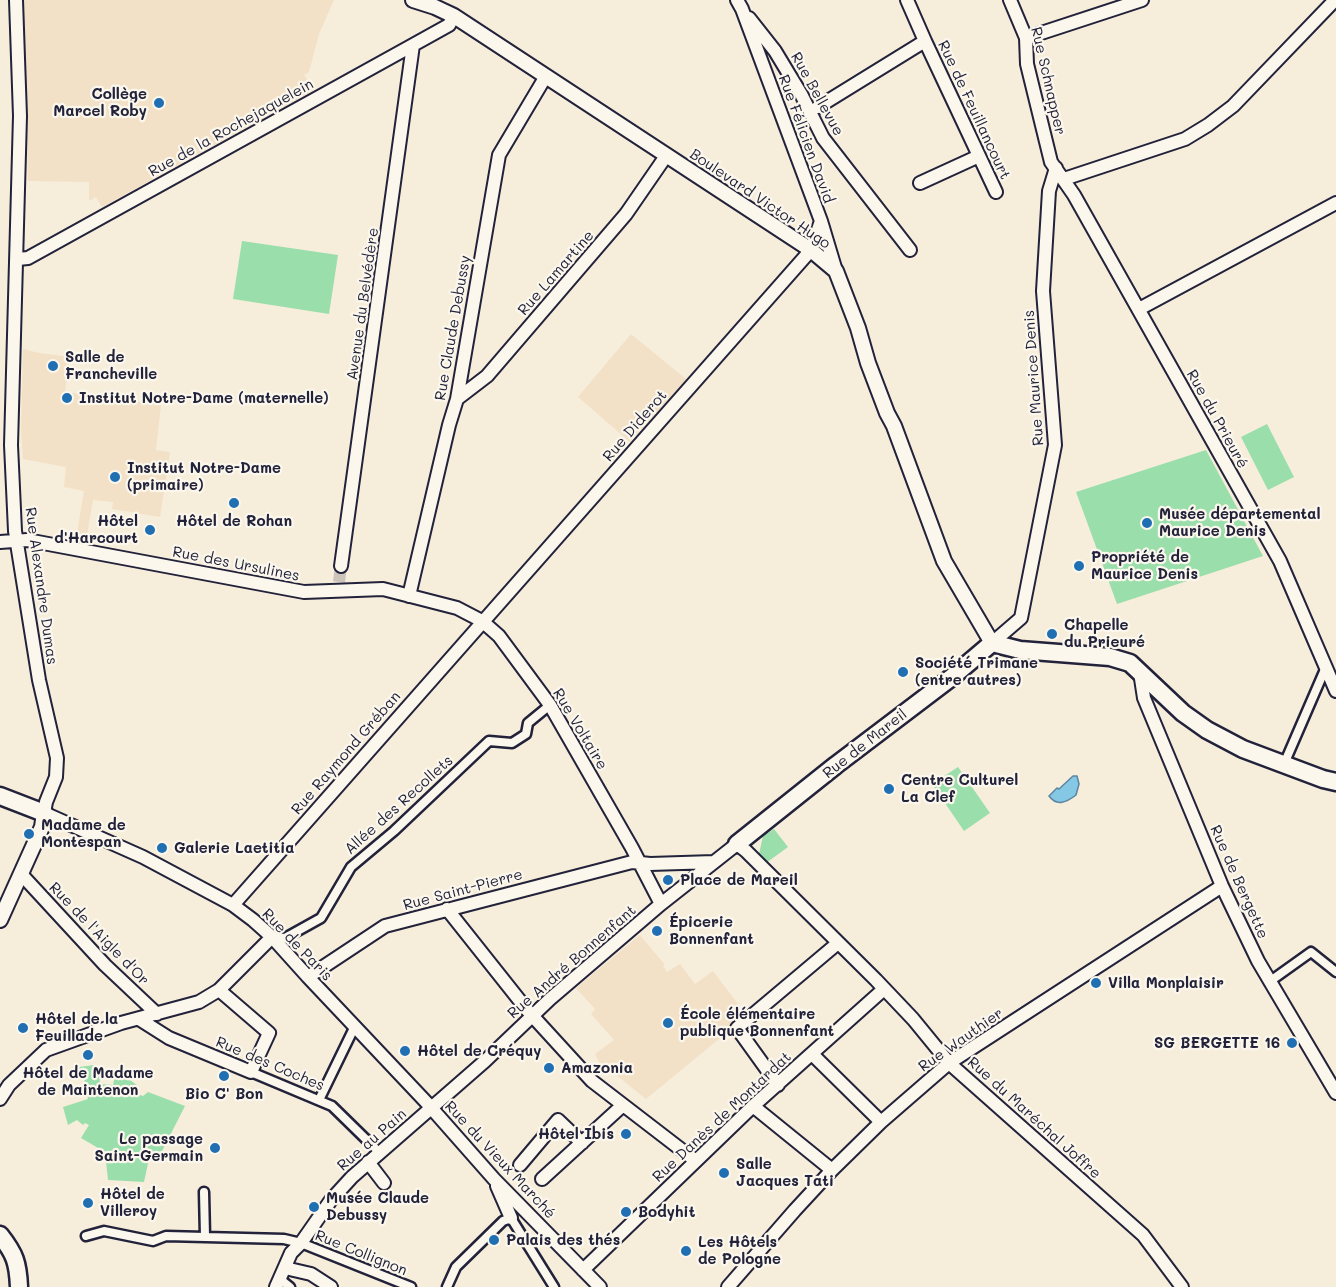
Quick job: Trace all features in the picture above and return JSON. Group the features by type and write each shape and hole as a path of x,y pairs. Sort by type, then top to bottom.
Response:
{"main road":[{"path":"992,642 1020,650 1118,658 1130,663 1183,713 1207,730 1243,749 1336,782"},
{"name":"Rue de Mareil","path":"737,844 952,677 992,642"},
{"path":"1310,774 1336,773"},
{"path":"0,796 44,813"},
{"path":"0,1235 16,1259 19,1287"}],"street":[{"name":"Rue Alexandre Dumas","path":"16,0 20,116 18,259 11,445 17,542 39,680 57,758 56,777 44,813"},
{"name":"Boulevard Victor Hugo","path":"413,0 454,16 811,250 836,272 858,328 868,363 944,561 992,642"},
{"name":"Rue de Feuillancourt","path":"906,0 996,192"},
{"name":"Rue Schnapper","path":"1010,0 1026,38 1027,64 1052,162 1056,168"},
{"path":"1026,38 1142,0"},
{"path":"1064,179 1185,139 1208,125 1233,106 1335,0"},
{"name":"Rue Félicien David","path":"739,5 820,221 836,272"},
{"name":"Rue Bellevue","path":"739,5 775,51 808,105 823,138 910,250"},
{"name":"Rue de la Rochejaquelein","path":"18,259 28,258 449,25 454,16"},
{"path":"818,107 925,41"},
{"name":"Avenue du Belvédère","path":"341,566 413,45"},
{"name":"Rue Claude Debussy","path":"409,596 457,399 499,155 546,76"},
{"name":"Rue Lamartine","path":"457,399 487,376 627,214 666,156"},
{"path":"920,183 979,156"},
{"name":"Rue du Prieuré","path":"1056,168 1074,195 1139,309 1257,524 1280,561 1336,691"},
{"name":"Rue Maurice Denis","path":"992,642 1021,618 1055,445 1043,291 1049,191 1056,168"},
{"path":"1139,309 1336,202"},
{"name":"Rue Félicien David","path":"811,250 820,221"},
{"name":"Rue Diderot","path":"482,621 811,250"},
{"name":"Rue des Ursulines","path":"0,542 27,540 304,592 338,586 383,589 457,608 482,621"},
{"name":"Rue Voltaire","path":"482,621 500,636 550,705 639,862"},
{"name":"Rue Raymond Gréban","path":"233,904 482,621"},
{"path":"1284,764 1326,667"},
{"name":"Rue de Bergette","path":"1140,672 1144,698 1222,886 1269,982 1336,1093"},
{"name":"Allée des Recollets","path":"273,938 285,938 321,918 351,867 394,831 489,741 512,743 526,734 528,723 550,705"},
{"path":"0,920 42,827 44,813"},
{"name":"Rue de Paris","path":"44,813 143,856 233,904 273,938 431,1108"},
{"name":"Rue André Bonnenfant","path":"431,1108 485,1061 532,1014 661,904 737,844"},
{"name":"Rue du Maréchal Joffre","path":"737,844 746,850 884,989 913,1019 949,1063 1143,1235 1182,1287"},
{"path":"661,904 639,862 714,862"},
{"name":"Rue Saint-Pierre","path":"308,977 385,926 639,862"},
{"name":"Rue de l'Aigle d'Or","path":"21,874 105,965 157,1014"},
{"name":"Rue Wauthier","path":"728,1287 832,1170 880,1122 949,1063 1222,886"},
{"path":"447,909 532,1014 592,1081 696,1161"},
{"path":"0,1099 9,1085 46,1050 121,1023 199,1002 219,990 273,938"},
{"path":"778,1085 737,1028 838,943"},
{"path":"1269,982 1311,952 1336,972"},
{"name":"Rue Danès de Montardat","path":"583,1270 753,1106 813,1055 884,989"},
{"path":"219,990 269,1033 251,1072"},
{"name":"Rue des Coches","path":"139,1019 169,1038 332,1106 379,1152"},
{"path":"320,1100 355,1026"},
{"path":"813,1055 880,1122"},
{"path":"542,1179 623,1105"},
{"path":"753,1106 832,1170"},
{"name":"Rue au Pain","path":"283,1280 291,1253 301,1243 331,1200 368,1162 431,1108"},
{"name":"Rue du Vieux Marché","path":"431,1108 494,1179 600,1287"},
{"path":"520,1166 558,1120 582,1143"},
{"path":"368,1162 384,1183"},
{"path":"494,1179 511,1218 554,1287"},
{"path":"204,1192 205,1236"},
{"path":"447,1287 456,1267 503,1221 511,1218"},
{"name":"Rue Collignon","path":"86,1236 104,1231 153,1240 166,1236 284,1239 301,1243 411,1287"},
{"path":"283,1280 311,1274 331,1287"}],"shaded area":[{"name":"Collège Marcel Roby","path":"23,0 334,0 319,34 309,72 304,75 315,90 102,207 96,197 89,201 89,182 28,181"},
{"path":"631,334 687,380 630,442 578,397"},
{"path":"23,349 70,357 65,392 161,405 156,450 170,452 160,517 112,509 113,502 93,500 86,541 76,539 84,491 64,487 66,467 23,459 21,431"},
{"name":"École élémentaire publique Bonnenfant","path":"640,935 665,965 663,966 667,972 680,964 695,984 713,971 747,1016 646,1099 605,1066 602,1068 595,1054 614,1040 591,1014 595,1009 576,988"}],"green space":[{"path":"242,241 338,255 329,314 233,299"},
{"path":"1267,424 1294,477 1268,490 1241,437"},
{"name":"Musée départemental Maurice Denis","path":"1206,450 1263,556 1117,604 1076,492"},
{"path":"958,767 990,813 964,831 932,784"},
{"path":"774,829 788,847 766,863 759,854 763,836"},
{"path":"94,1065 95,1071 99,1071 100,1084 113,1085 115,1075 130,1080 138,1086 137,1094 143,1096 148,1092 185,1106 159,1157 150,1154 144,1182 108,1180 105,1152 81,1138 89,1125 85,1123 83,1125 77,1120 68,1125 63,1107 88,1099 84,1078 75,1080 72,1068"}],"water":[{"path":"1073,776 1077,776 1079,784 1076,795 1062,802 1055,801 1049,796 1057,788 1059,789"}],"tunnel":[{"path":"339,582 341,566"}],"place":[{"name":"Collège Marcel Roby","path":"159,103"},
{"name":"Salle de Francheville","path":"53,366"},
{"name":"Institut Notre-Dame (maternelle)","path":"67,398"},
{"name":"Institut Notre-Dame (primaire)","path":"115,477"},
{"name":"Hôtel de Rohan","path":"234,503"},
{"name":"Musée départemental Maurice Denis","path":"1147,523"},
{"name":"Hôtel d'Harcourt","path":"150,530"},
{"name":"Propriété de Maurice Denis","path":"1079,566"},
{"name":"Chapelle du Prieuré","path":"1052,634"},
{"name":"Société Trimane (entre autres)","path":"903,672"},
{"name":"Centre Culturel La Clef","path":"889,789"},
{"name":"Madame de Montespan","path":"29,834"},
{"name":"Galerie Laetitia","path":"162,848"},
{"name":"Place de Mareil","path":"668,880"},
{"name":"Épicerie Bonnenfant","path":"657,931"},
{"name":"Villa Monplaisir","path":"1096,983"},
{"name":"École élémentaire publique Bonnenfant","path":"668,1023"},
{"name":"Hôtel de la Feuillade","path":"23,1028"},
{"name":"SG BERGETTE 16","path":"1292,1043"},
{"name":"Hôtel de Créquy","path":"405,1051"},
{"name":"Hôtel de Madame de Maintenon","path":"88,1055"},
{"name":"Amazonia","path":"549,1068"},
{"name":"Bio C' Bon","path":"224,1076"},
{"name":"Hôtel Ibis","path":"626,1134"},
{"name":"Le passage Saint-Germain","path":"215,1148"},
{"name":"Salle Jacques Tati","path":"724,1173"},
{"name":"Hôtel de Villeroy","path":"88,1203"},
{"name":"Musée Claude Debussy","path":"314,1207"},
{"name":"Bodyhit","path":"626,1212"},
{"name":"Palais des thés","path":"494,1240"},
{"name":"Les Hôtels de Pologne","path":"686,1251"}]}
